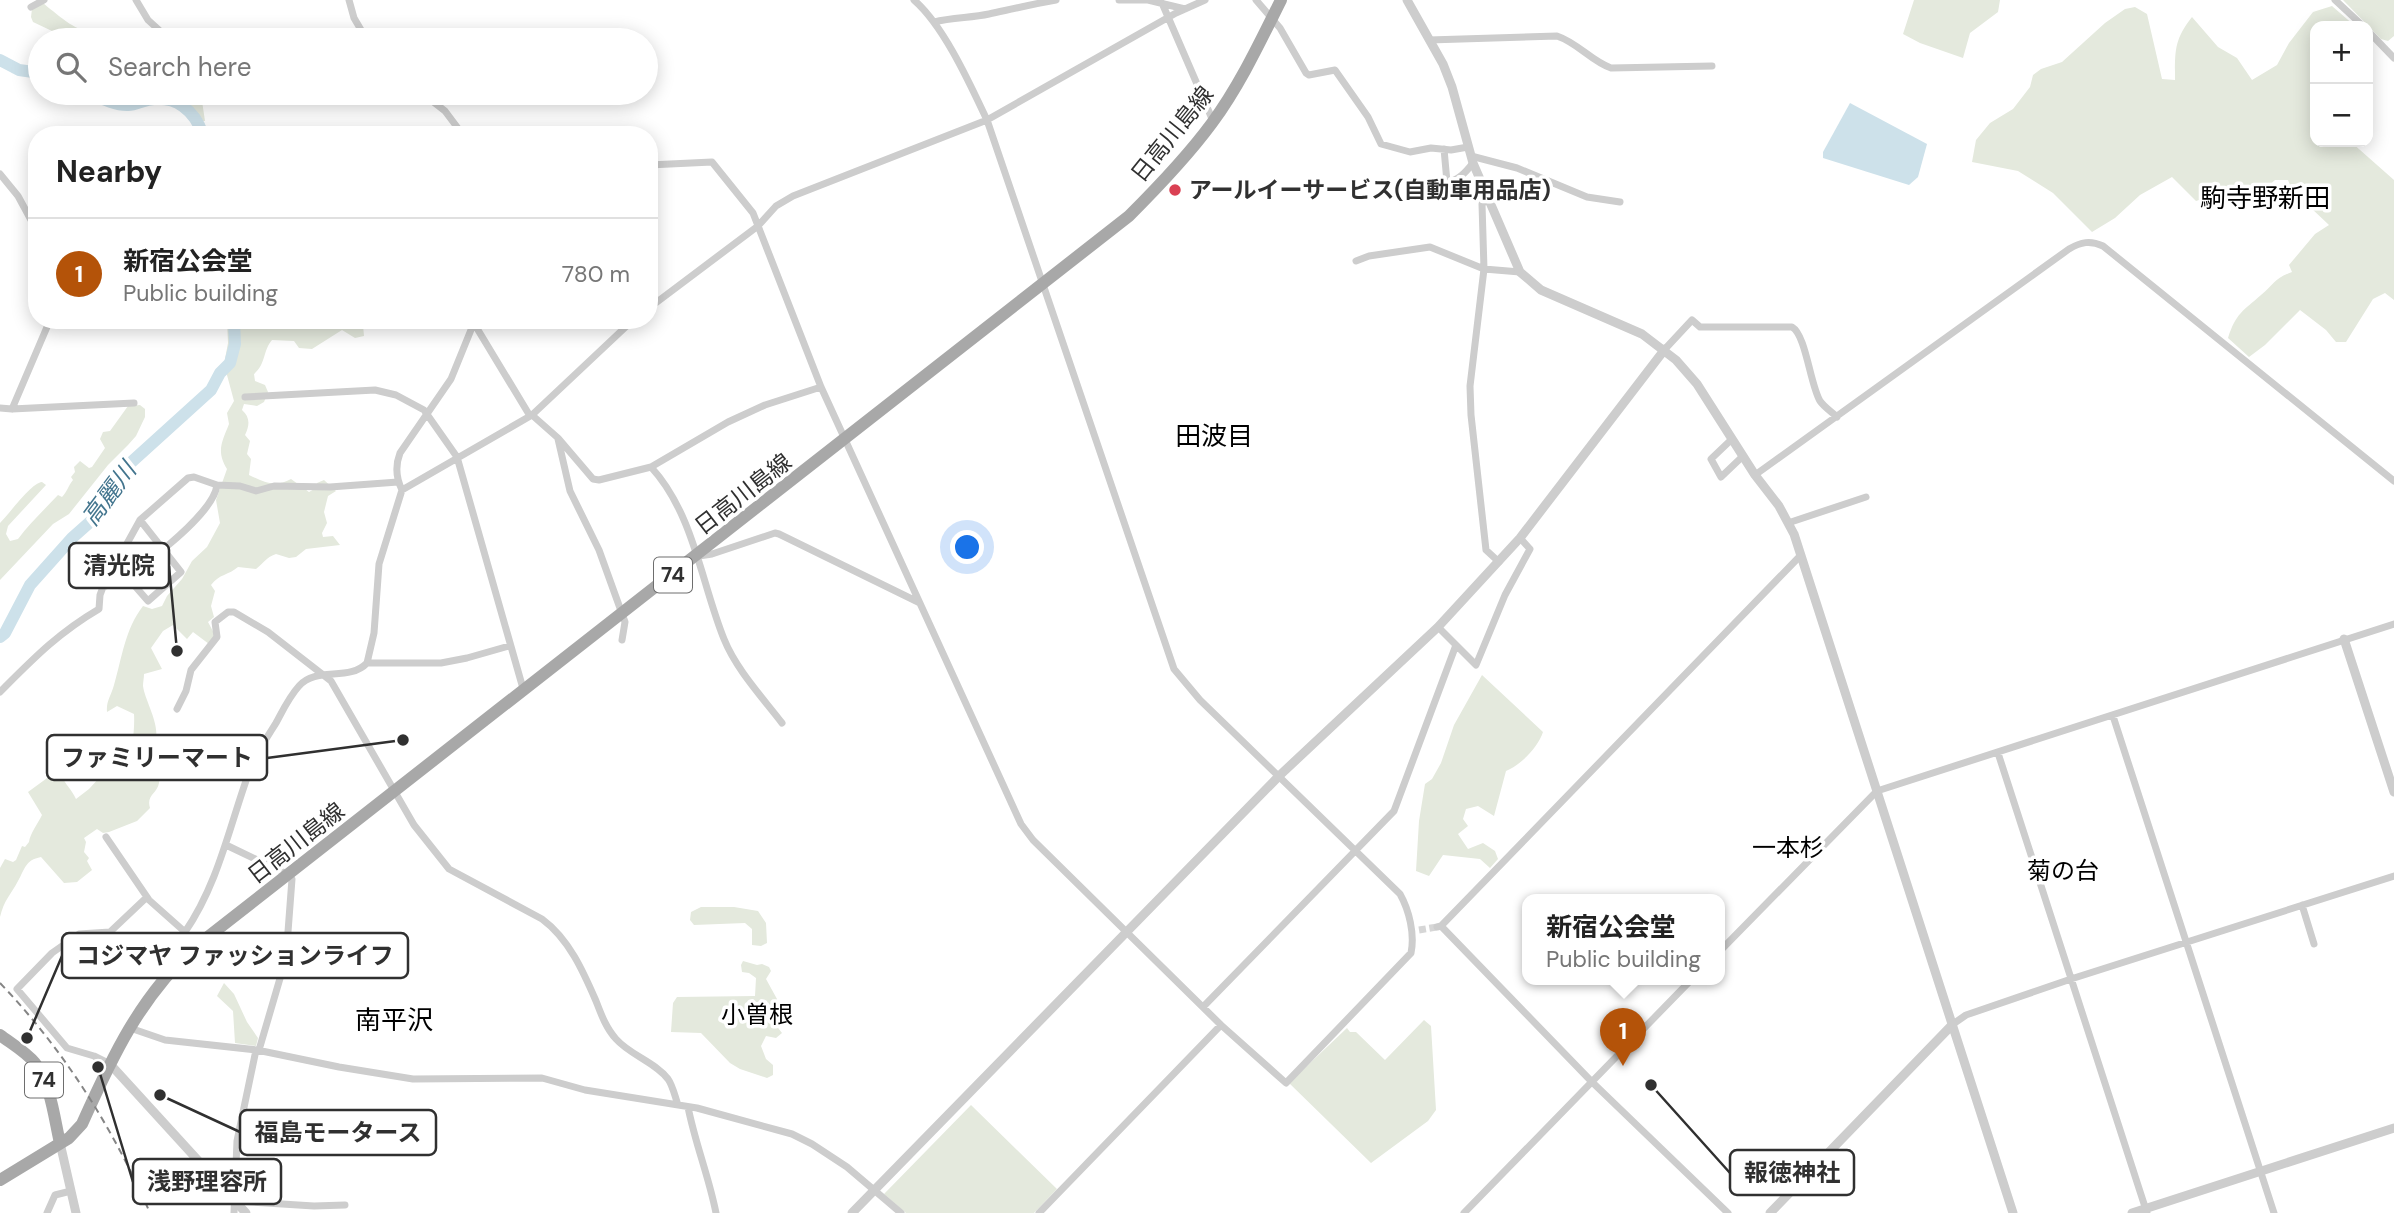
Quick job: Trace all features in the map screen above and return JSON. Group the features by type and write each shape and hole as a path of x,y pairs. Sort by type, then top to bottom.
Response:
{"main road":[{"name":"日高川島線","path":"0,1180 60,1143 82,1124 129,1028 166,976 195,947 845,441 1129,216 1188,155 1213,122 1245,71 1281,0"},
{"name":"74","path":"0,1035 23,1051 43,1076 60,1143"}],"street":[{"path":"31,6 44,0"},
{"path":"136,0 148,20 157,28"},
{"path":"349,0 350,9 360,28"},
{"path":"658,165 712,162 753,213 821,387 1021,824 1033,840 1221,1025 1286,1083 1407,960 1415,930 1400,894 1200,700 1174,668 986,120 972,89 934,22 914,0"},
{"path":"934,22 1056,0"},
{"path":"1119,0 1162,3 1186,9"},
{"path":"658,301 758,226 776,206 793,196 986,120 1205,0"},
{"path":"1256,0 1280,28 1306,73 1309,75 1335,70 1341,76 1368,117 1381,144 1410,152 1431,148 1458,150 1517,168 1587,197 1620,202"},
{"path":"1407,0 1452,87 1471,156 1520,272 1541,290 1642,334 1665,349 1689,373 1788,523 1801,555 2012,1213"},
{"path":"2335,0 2358,21"},
{"path":"1162,3 1213,122"},
{"path":"1429,40 1557,36 1570,41 1600,64 1611,68 1713,66"},
{"path":"2373,36 2394,58"},
{"path":"437,105 456,126"},
{"path":"1444,149 1447,182 1463,175 1471,156"},
{"path":"0,174 18,195 28,214"},
{"path":"1488,199 1482,204 1484,269 1470,386 1486,550 1499,562"},
{"path":"1755,475 2069,249 2083,242 2090,242 2103,246 2394,481"},
{"path":"1356,261 1369,256 1430,247 1484,269 1520,272"},
{"path":"852,1213 1279,776 1438,627 1520,538 1665,349 1692,320 1700,327 1792,327 1799,334 1808,370 1821,403 1837,417"},
{"path":"12,409 46,329"},
{"path":"185,932 199,912 219,868 253,762 290,698 308,678 340,674 362,668 367,663 374,633 379,564 400,486 398,457 451,379 471,329"},
{"path":"479,329 531,415 558,438 593,479 599,480 651,467 728,422 765,405 821,387"},
{"path":"0,692 51,641 76,621 99,609 103,587 139,520 188,478 205,479 217,485 240,486 256,491 274,486 400,486 531,415 623,329"},
{"path":"245,397 375,390 396,395 427,413 457,457 524,692"},
{"path":"0,408 134,402"},
{"path":"558,438 570,491 599,550 622,614 625,627 622,640"},
{"path":"1732,439 1711,459 1721,477 1743,456"},
{"path":"651,467 667,488 698,556 725,642 782,723"},
{"path":"103,587 127,577 162,550 208,505 217,485"},
{"path":"1788,523 1866,498"},
{"path":"127,577 148,601 181,572 139,520"},
{"path":"698,556 775,533 918,602"},
{"path":"1438,627 1476,665 1505,595 1530,549 1520,538"},
{"path":"1728,1213 1592,1082 1439,926 1801,555"},
{"path":"177,709 186,691 191,670 217,637 215,622 228,612 234,612 268,632 325,675 414,825 449,869 556,929 582,972 605,1023 617,1041 669,1080 678,1105"},
{"path":"1725,946 1877,791 2394,624"},
{"path":"2344,639 2394,792"},
{"path":"1203,1007 1394,811 1456,645"},
{"path":"367,663 441,663 509,646"},
{"path":"2113,716 2274,1213"},
{"path":"1998,753 2146,1211"},
{"path":"106,837 147,897 185,932 195,947"},
{"path":"226,845 289,875 292,881 286,958 257,1050 237,1141 234,1213"},
{"path":"1770,1213 1953,1024 1966,1015 2394,876"},
{"path":"147,897 110,932 79,934 52,953 17,989 67,1048 110,1064 246,1213"},
{"path":"2302,905 2314,944"},
{"path":"1464,1213 1686,985"},
{"path":"1039,1213 1221,1025"},
{"path":"129,1028 165,1040 257,1050 413,1079 542,1078 585,1090 688,1107 792,1135 829,1154 901,1213"},
{"path":"688,1107 716,1213"},
{"path":"2132,1213 2146,1211 2261,1170 2394,1128"},
{"path":"60,1143 76,1213"},
{"path":"47,1213 55,1195 71,1191"},
{"path":"235,1201 314,1210 345,1205"}],"shaded area":[{"path":"1914,0 2000,0 1998,12 1970,33 1963,58 1903,34"},
{"path":"2343,0 2394,0 2394,36 2388,41 2381,39 2373,31 2373,21 2363,21"},
{"path":"43,3 77,28 46,28 33,22 32,9"},
{"path":"2332,6 2349,21 2310,21 2310,147 2357,147 2394,180 2394,300 2385,293 2373,299 2346,342 2336,342 2326,330 2300,310 2249,357 2228,338 2241,313 2278,279 2292,272 2289,265 2315,234 2329,225 2311,208 2305,210 2295,198 2288,180 2275,180 2254,199 2249,193 2236,196 2217,191 2212,196 2196,201 2172,177 2140,195 2115,218 2092,232 2053,193 2018,171 1972,162 1976,140 1990,123 2013,109 2030,87 2033,75 2041,69 2062,62 2105,23 2125,9 2135,7 2147,14 2162,79 2175,80 2177,46 2192,17 2218,47 2237,58 2252,80 2277,65 2289,43 2313,12"},
{"path":"188,105 203,105 205,121 202,121"},
{"path":"227,329 363,329 364,336 355,338 342,330 312,349 299,348 294,341 272,340 261,366 254,374 255,381 265,385 268,392 264,402 257,406 244,404 242,410 248,421 245,435 250,441 247,454 251,459 249,475 275,484 291,479 309,492 324,480 336,491 328,496 324,512 327,523 322,533 323,537 333,536 340,545 306,549 296,557 289,558 276,554 256,569 238,567 217,579 211,585 215,591 211,606 214,617 208,622 215,635 209,644 193,632 187,639 173,625 163,631 151,648 162,669 144,674 143,684 155,725 152,748 161,766 158,787 149,800 150,808 137,821 109,832 103,833 97,829 84,838 84,852 89,858 87,861 92,870 77,882 64,883 41,857 32,860 5,902 0,917 0,868 5,859 13,862 16,860 22,846 25,847 29,842 42,815 28,792 54,773 61,775 76,799 110,766 124,771 127,766 134,714 117,706 107,712 107,708 128,634 143,606 152,609 162,606 192,561 207,547 220,523 216,500 227,469 221,446 229,424 227,413 234,401 224,364"},
{"path":"140,405 145,409 145,417 136,436 108,465 69,514 53,524 0,580 0,523 32,487 42,482 46,485 8,526 6,534 10,541 18,539 58,495 64,495 73,480 71,477 75,472 74,467 80,461 89,468 92,467 105,448 100,439 103,432 110,431 128,406"},
{"path":"1482,675 1543,732 1528,755 1506,771 1494,816 1478,806 1466,809 1463,819 1468,826 1458,834 1468,849 1483,843 1495,851 1498,859 1490,868 1480,859 1443,855 1429,876 1416,871 1419,821 1425,784 1432,779 1441,763 1454,725"},
{"path":"701,907 734,907 758,911 766,923 767,943 761,946 752,945 752,929 745,923 694,925 690,920 691,912"},
{"path":"743,961 769,967 771,971 766,979 777,999 775,1024 782,1033 776,1038 766,1036 761,1046 766,1059 773,1065 773,1075 767,1078 730,1063 701,1033 671,1032 673,1003 677,997 755,996 756,978 742,972"},
{"path":"224,983 234,994 258,1038 256,1046 235,1043 233,1011 217,996"},
{"path":"1424,1020 1431,1026 1436,1110 1428,1121 1371,1163 1289,1083 1347,1028 1350,1032 1356,1032 1385,1060"},
{"path":"971,1105 1057,1189 1034,1213 906,1213 884,1194"}],"water":[{"path":"1850,103 1927,144 1918,177 1909,185 1823,158 1823,152"}],"waterway":[{"name":"高麗川","path":"0,60 19,70 28,71"},
{"name":"高麗川","path":"0,66 1,62"},
{"name":"高麗川","path":"122,105 132,105"},
{"name":"高麗川","path":"181,105 199,126"},
{"name":"高麗川","path":"0,637 5,633 30,585 72,538 99,514 126,467 211,390 220,373 230,363 235,344 234,329"}],"tunnel":[{"path":"1419,930 1437,927"}],"railway":[{"path":"0,983 45,1035 85,1091 136,1181 150,1213"}],"place":[{"name":"アールイーサービス(自動車用品店)","path":"1175,190"},
{"name":"清光院","path":"177,651"},
{"name":"ファミリーマート","path":"403,740"},
{"name":"コジマヤ ファッションライフ","path":"27,1038"},
{"name":"新宿公会堂","path":"1623,1066"},
{"name":"浅野理容所","path":"98,1067"},
{"name":"報徳神社","path":"1651,1085"},
{"name":"福島モータース","path":"160,1095"}],"district":[{"name":"駒寺野新田","path":"2265,198"},
{"name":"田波目","path":"1214,436"},
{"name":"一本杉","path":"1788,848"},
{"name":"菊の台","path":"2063,871"},
{"name":"小曽根","path":"757,1015"},
{"name":"南平沢","path":"394,1020"}]}
